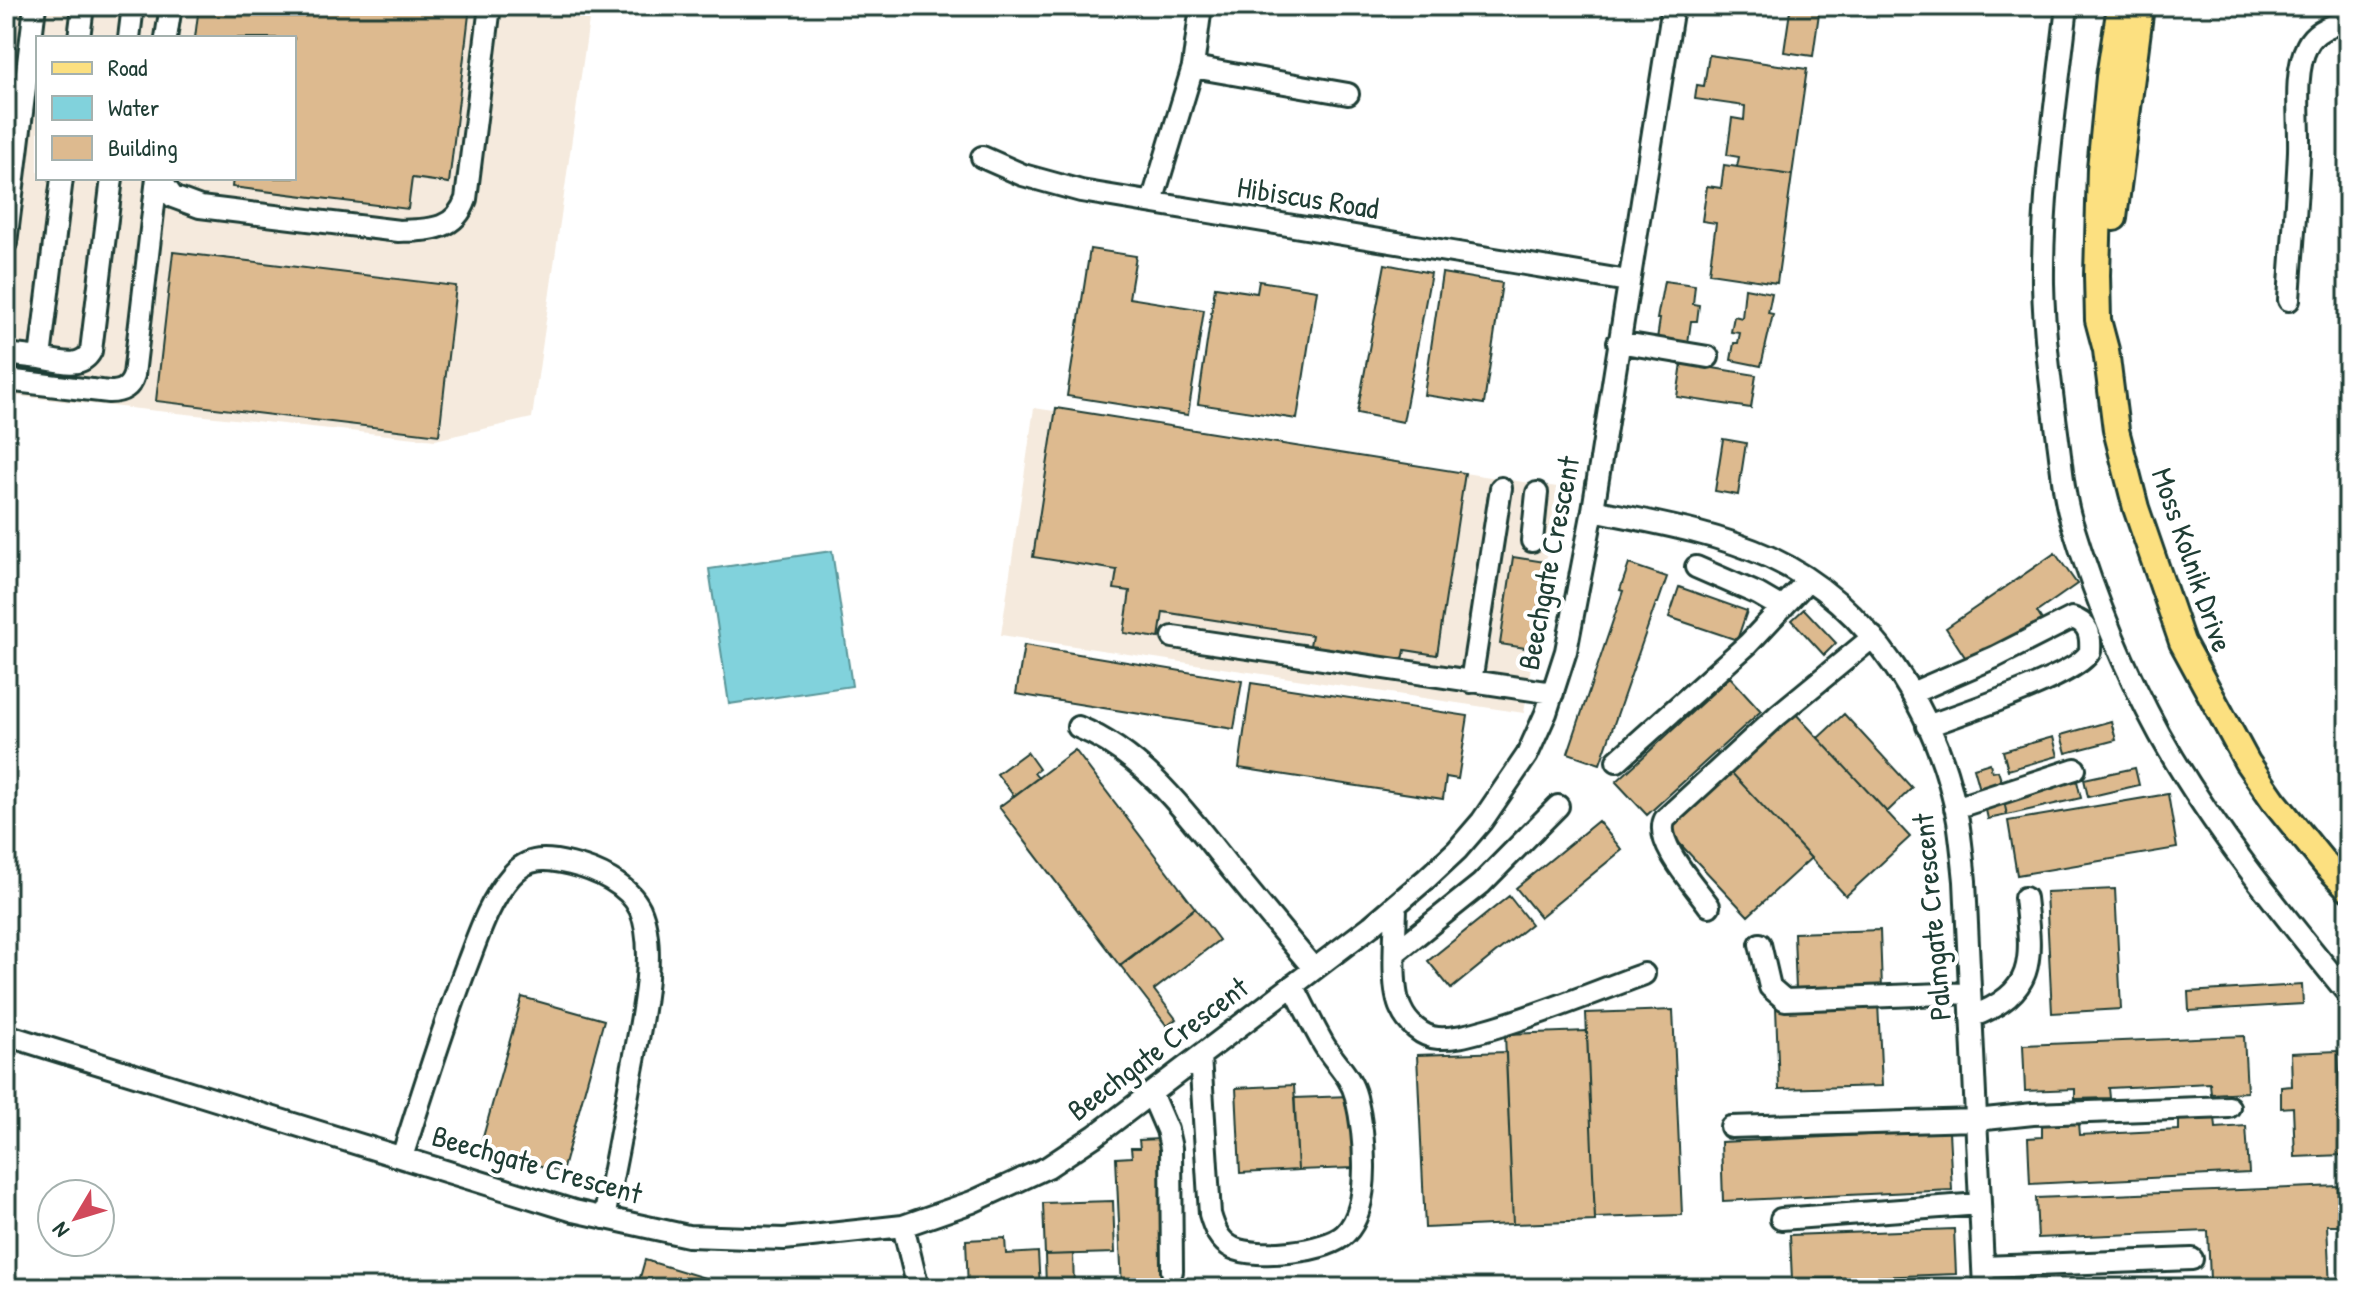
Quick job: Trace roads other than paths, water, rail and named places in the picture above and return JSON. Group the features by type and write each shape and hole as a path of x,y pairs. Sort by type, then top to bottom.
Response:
{"main road":[{"name":"Moss Kolnik Drive","path":"2120,6 2100,169 2098,320 2106,350 2116,430 2136,508 2182,642 2247,762 2282,811 2348,888"},
{"name":"Moss Kolnik Drive","path":"2106,350 2111,323 2114,205 2141,6"}],"street":[{"path":"6,243 35,6"},
{"path":"79,36 83,6"},
{"path":"129,36 133,6"},
{"path":"166,36 171,6"},
{"path":"160,180 173,197 200,207 399,231 429,229 450,223 462,211 466,199 490,6"},
{"path":"1152,202 1193,67 1201,6"},
{"name":"Beechgate Crescent","path":"6,1035 604,1218 688,1236 784,1239 903,1226 972,1202 1048,1167 1096,1135 1396,905 1457,850 1505,792 1527,755 1553,693 1566,651 1593,510 1673,6"},
{"path":"2067,6 2049,176 2043,279 2048,373 2071,522 2129,673 2161,736 2212,817 2348,994"},
{"path":"2289,300 2299,150 2300,70 2305,48 2312,38 2347,21"},
{"path":"1193,67 1348,94"},
{"name":"Hibiscus Road","path":"982,157 1046,183 1081,191 1628,281"},
{"path":"40,358 62,180"},
{"path":"6,354 79,363 89,356 112,180"},
{"path":"6,380 118,392 132,382 158,180"},
{"path":"1618,342 1708,357"},
{"path":"1471,682 1501,488"},
{"path":"1532,541 1537,493"},
{"name":"Palmgate Crescent","path":"1593,510 1701,532 1769,557 1808,580 1851,613 1873,637 1912,693 1927,726 1955,808 1965,881 1984,1288"},
{"path":"1499,511 1535,514"},
{"path":"1696,567 1782,608"},
{"path":"1617,761 1748,644 1808,580"},
{"path":"1912,693 1995,657 2072,618 2088,628 2090,651 2080,664 2016,693 1927,726"},
{"path":"1173,637 1553,693"},
{"path":"1709,906 1663,840 1665,819 1778,715 1873,637"},
{"path":"1078,727 1124,752 1158,783 1314,969"},
{"path":"1955,808 2075,769"},
{"path":"1396,952 1481,884 1558,806"},
{"path":"402,1157 449,1011 488,911 501,890 511,876 530,860 556,860 585,867 608,877 639,906 646,927 648,955 641,1019 604,1218"},
{"path":"1971,1017 2009,999 2021,983 2031,953 2025,898"},
{"path":"1396,905 1396,994 1409,1022 1435,1038 1459,1037 1518,1021 1644,974"},
{"path":"1760,944 1770,987 1785,1000 1970,993"},
{"path":"1200,1056 1210,1214 1219,1237 1233,1248 1254,1252 1319,1247 1345,1234 1356,1217 1363,1185 1363,1154 1356,1097 1348,1076 1324,1045 1293,985"},
{"path":"1151,1093 1171,1148 1172,1271"},
{"path":"1731,1127 1976,1120 2033,1114 2229,1107"},
{"path":"1781,1219 1980,1204"},
{"path":"903,1226 918,1288"},
{"path":"1983,1267 2192,1259"}],"water":[{"path":"832,551 852,686 729,704 709,569"}]}
